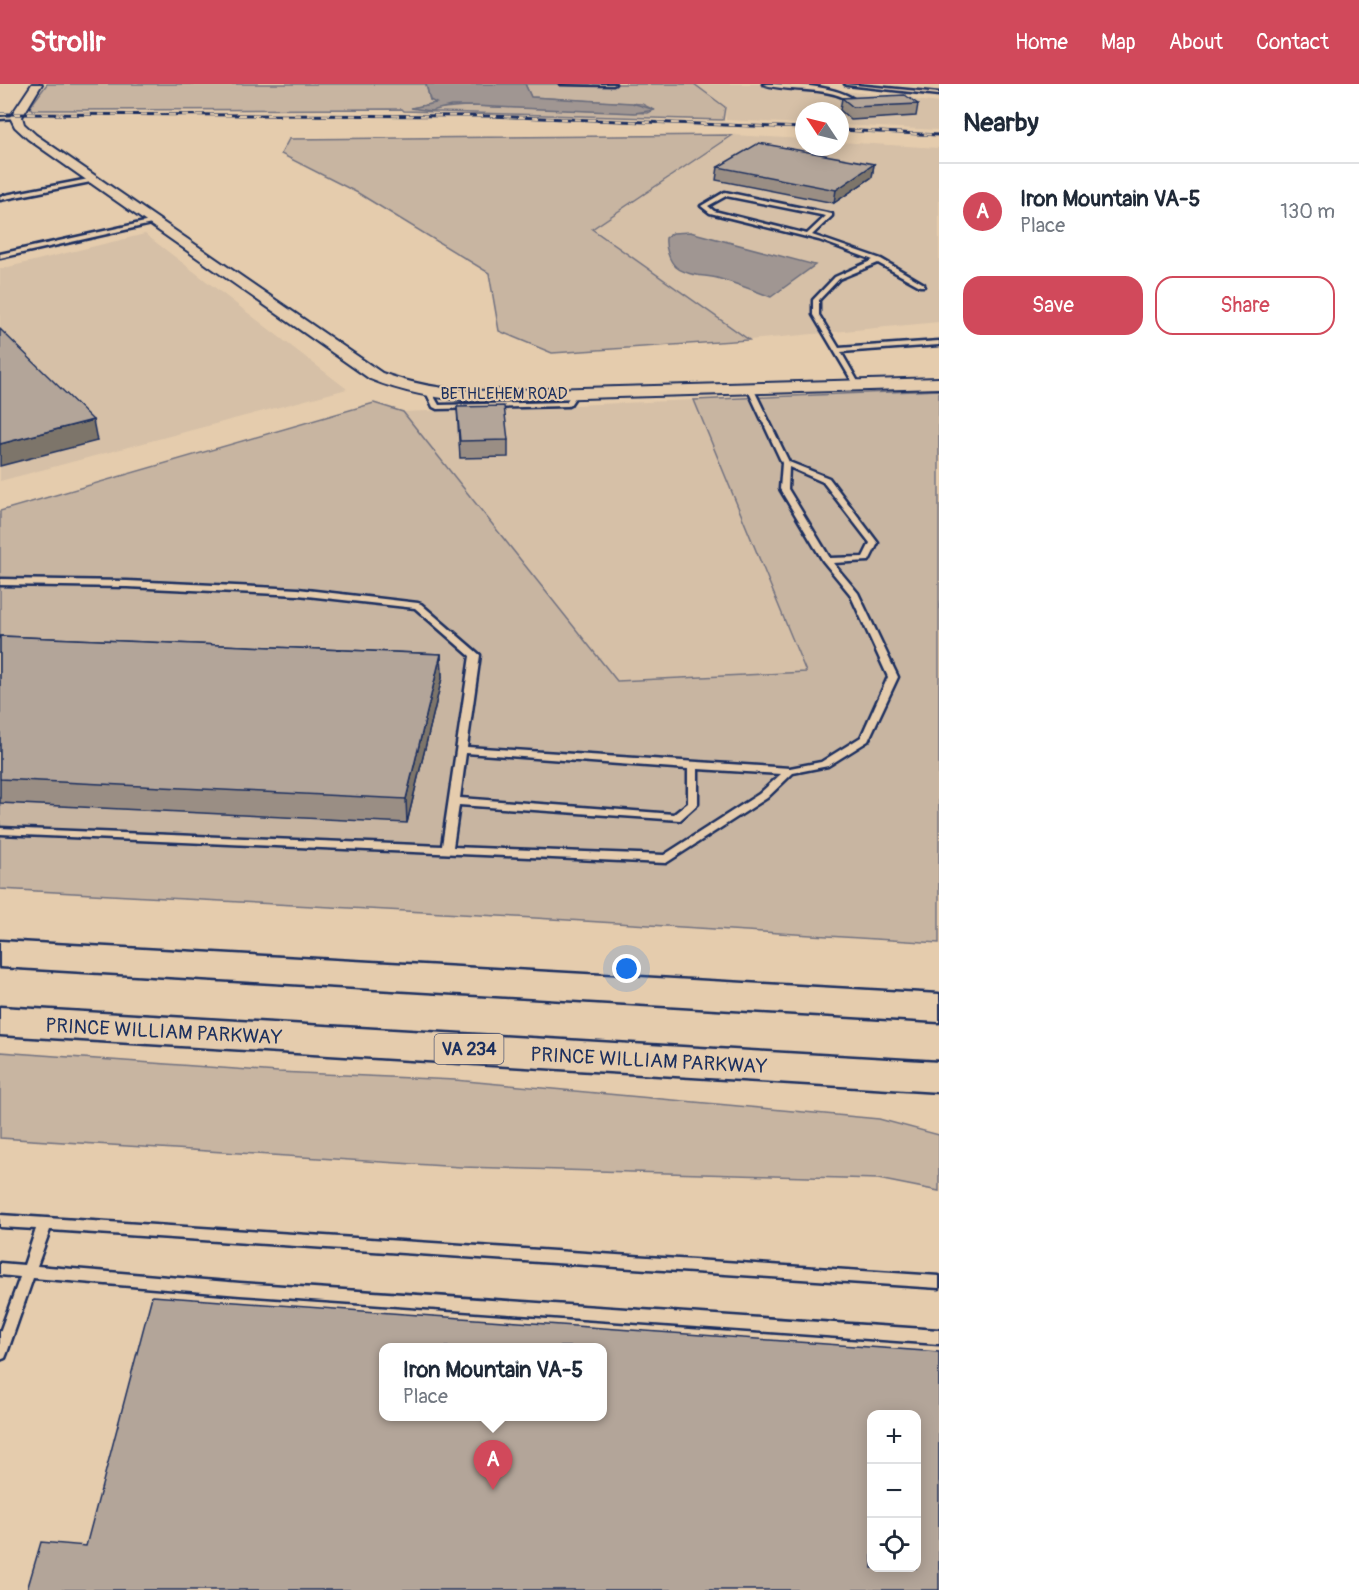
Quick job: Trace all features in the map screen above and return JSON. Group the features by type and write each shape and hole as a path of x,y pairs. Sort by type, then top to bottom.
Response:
{"highway":[{"path":"0,954 939,1008"},
{"name":"PRINCE WILLIAM PARKWAY","path":"0,1021 939,1077"}],"street":[{"path":"16,117 37,84"},
{"name":"BETHLEHEM ROAD","path":"16,117 19,126 32,137 376,376 429,392 474,396 939,383"}],"lane":[{"path":"562,84 613,84"},
{"path":"765,84 836,93 852,98 857,104"},
{"path":"847,84 939,94"},
{"path":"0,118 16,117"},
{"path":"0,198 94,180"},
{"path":"809,235 830,215 725,194 705,206 712,212 809,235 879,260 922,285"},
{"path":"0,256 154,222"},
{"path":"857,385 816,315 816,300 837,278 879,260"},
{"path":"837,350 939,343"},
{"path":"462,750 790,771 824,764 864,739 892,677 854,593 827,561 784,489 786,463 750,388"},
{"path":"786,463 826,480 874,543 866,559 827,561"},
{"path":"0,582 127,584 298,592 418,606 475,655 447,850"},
{"path":"455,801 676,818 693,804 693,766"},
{"path":"0,831 666,859 763,796 790,771"},
{"path":"0,1221 939,1282"},
{"path":"0,1353 45,1224"},
{"path":"0,1269 939,1337"}],"shaded area":[{"path":"47,84 426,84 430,100 437,103 412,108 473,106 648,113 654,110 642,104 531,97 525,84 694,84 725,107 723,120 404,111 402,109 32,110 30,107"},
{"path":"426,84 525,84 531,97 632,103 655,110 635,113 473,106 451,106 431,111 411,108 436,103 430,100"},
{"path":"694,84 789,84 939,103 939,130 849,125 849,102 795,102 795,124 726,120 725,107"},
{"path":"732,135 795,138 795,156 849,156 849,143 939,148 939,322 749,340 592,229"},
{"path":"732,135 592,229 749,340 552,353 499,331 489,273 358,193 281,154 289,139"},
{"path":"690,232 815,265 771,297 737,284 685,272 676,267 668,254 666,238 673,233"},
{"path":"145,234 347,389 0,481 0,269"},
{"path":"939,390 939,943 0,889 0,511 374,403 403,412 617,681 806,672 694,400"},
{"path":"694,400 807,672 617,681 403,412"},
{"path":"0,1052 278,1072 455,1080 879,1119 939,1135 939,1191 878,1179 461,1167 0,1138"}],"building":[{"path":"905,95 918,104 853,107 842,98"},
{"path":"759,143 795,150 795,156 830,156 874,164 836,190 718,167"},
{"path":"0,329 93,420 0,444"},
{"path":"504,406 508,440 460,441 457,407"},
{"path":"0,636 441,654 406,799 0,779"},
{"path":"152,1296 939,1352 939,1590 27,1590 41,1542 86,1546"}],"railway":[{"path":"0,114 488,116 795,128"},
{"path":"849,130 939,135"}],"place":[{"name":"Iron Mountain VA-5","path":"493,1490"}]}
